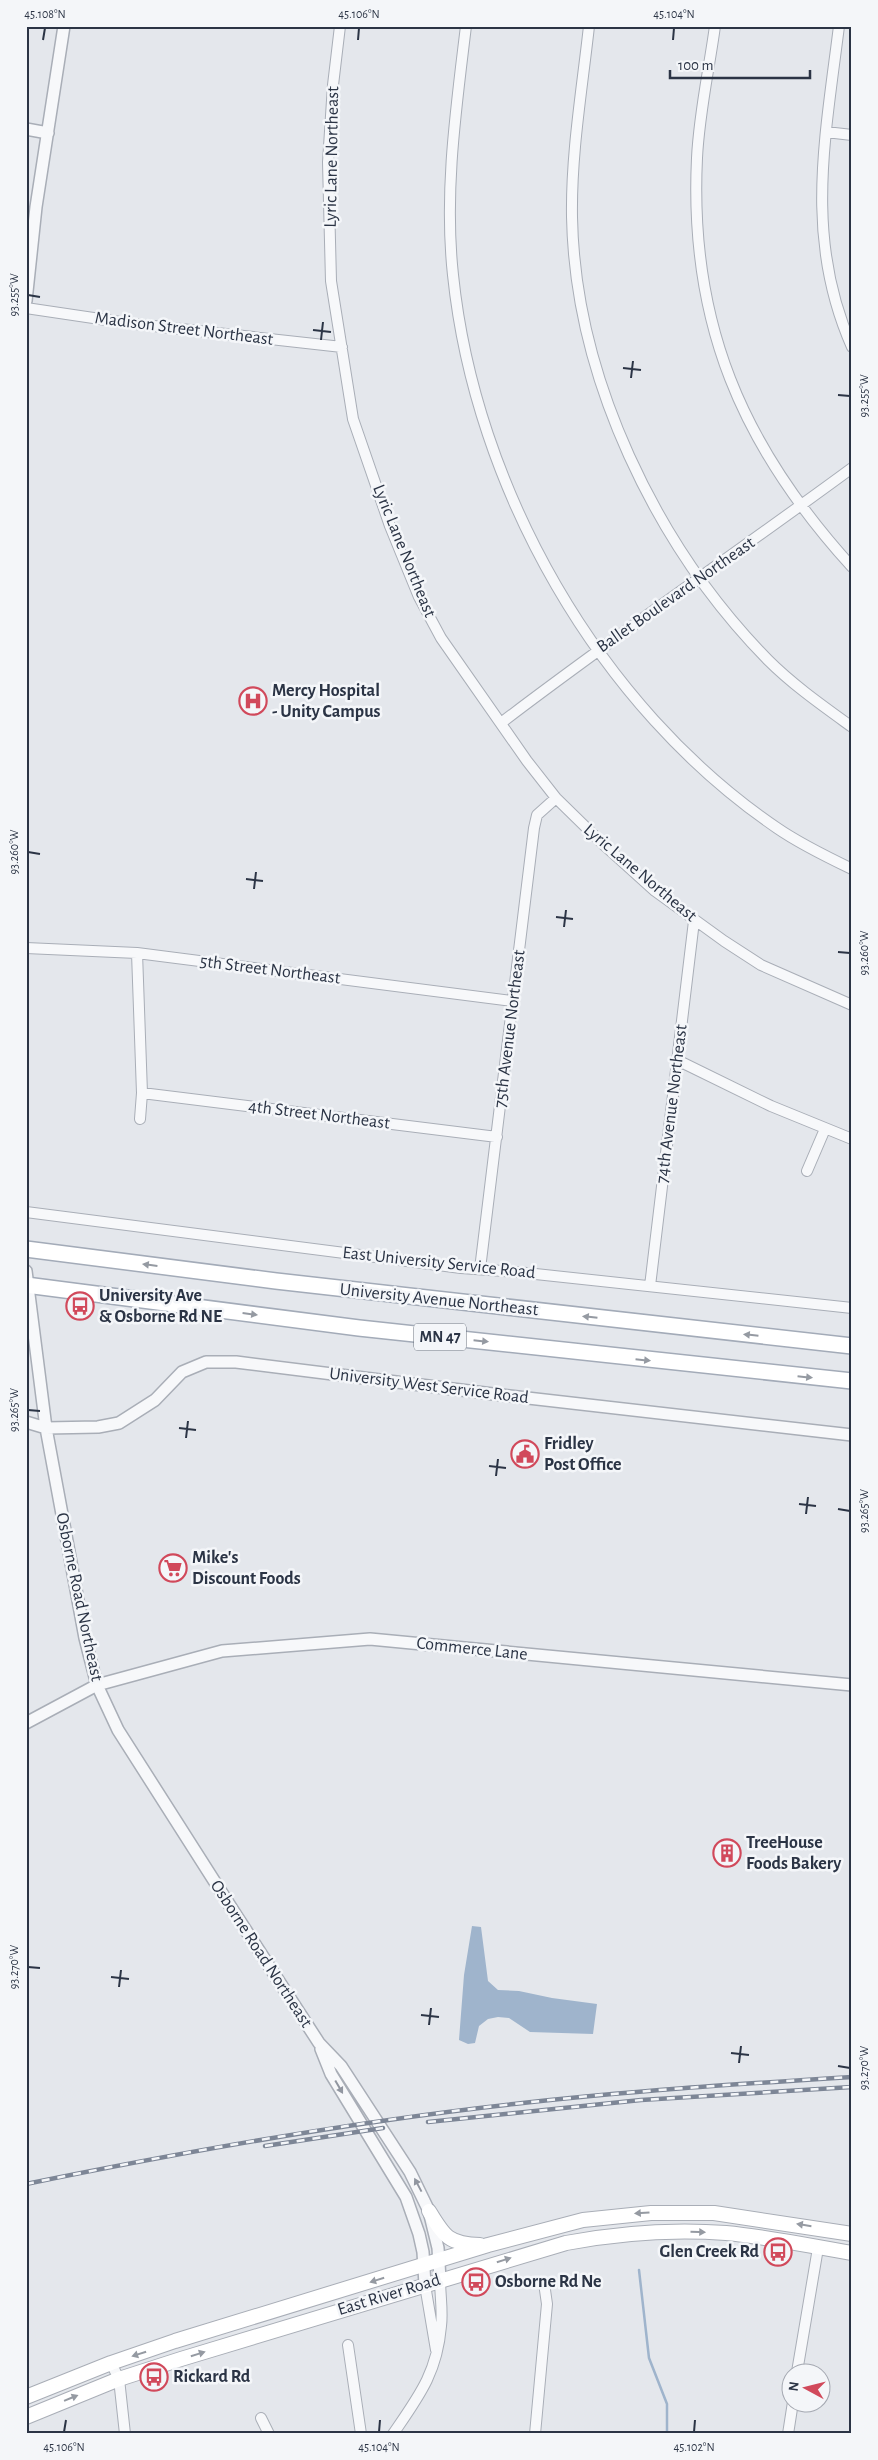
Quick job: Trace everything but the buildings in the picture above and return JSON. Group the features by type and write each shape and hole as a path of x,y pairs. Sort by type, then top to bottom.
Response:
{"main road":[{"name":"University Avenue Northeast","path":"26,1249 285,1282 852,1346"},
{"name":"University Avenue Northeast","path":"27,1281 349,1326 852,1381"},
{"path":"429,2211 440,2230 449,2240 467,2245 488,2245"},
{"name":"East River Road","path":"26,2397 111,2363 488,2245 582,2220 651,2213 738,2215 852,2234"},
{"name":"East River Road","path":"26,2416 119,2379 542,2249 619,2234 672,2232 728,2234 817,2252 852,2253"}],"street":[{"path":"26,301 36,207 64,26"},
{"name":"Lyric Lane Northeast","path":"340,26 333,85 328,162 331,281 353,419 390,526 419,597 441,638 556,798 626,866 694,921 761,965 852,1005"},
{"path":"466,26 448,203 452,274 462,341 493,452 514,500 538,552 564,598 627,689 657,724 742,802 779,829 852,869"},
{"path":"589,26 572,166 572,210 577,276 588,335 605,398 649,498 675,541 730,618 769,661 852,727"},
{"path":"715,26 697,156 697,205 702,279 714,333 727,375 748,421 773,466 825,538 852,567"},
{"path":"839,26 821,174 824,253 833,293 852,347"},
{"path":"26,130 48,133"},
{"path":"826,132 852,135"},
{"name":"Madison Street Northeast","path":"26,308 127,324 342,347"},
{"name":"Ballet Boulevard Northeast","path":"501,723 598,649 702,578 852,468"},
{"name":"75th Avenue Northeast","path":"480,1269 534,828 537,815 556,798"},
{"name":"74th Avenue Northeast","path":"650,1286 694,921"},
{"name":"5th Street Northeast","path":"26,948 137,953 512,1001"},
{"path":"137,953 142,1092 140,1119"},
{"path":"677,1060 770,1106 852,1139"},
{"name":"4th Street Northeast","path":"142,1092 497,1138"},
{"path":"807,1171 825,1129"},
{"name":"East University Service Road","path":"26,1212 460,1268 852,1308"},
{"name":"Osborne Road Northeast","path":"27,1281 46,1428 85,1638 97,1685 118,1730 319,2043 340,2066 410,2172 429,2211 439,2261 440,2280"},
{"name":"University West Service Road","path":"26,1422 46,1428 98,1427 119,1423 155,1400 182,1372 206,1362 236,1362 501,1395 852,1435"},
{"name":"Commerce Lane","path":"26,1723 97,1685 222,1651 370,1639 852,1686"},
{"name":"Osborne Road Northeast","path":"319,2043 331,2074 406,2198 419,2234 426,2285"},
{"path":"799,2362 817,2252"},
{"path":"397,2432 431,2376 441,2325 440,2280"},
{"path":"535,2434 548,2304 544,2284"},
{"path":"426,2285 436,2353"},
{"path":"348,2345 361,2434"},
{"path":"111,2363 119,2379 125,2434"},
{"path":"789,2420 790,2412"},
{"path":"788,2434 791,2412"},
{"path":"262,2418 269,2434"}],"water":[{"path":"472,1926 481,1927 488,1981 498,1990 519,1991 597,2004 593,2034 530,2032 509,2018 498,2017 488,2019 479,2026 475,2043 468,2044 459,2040 464,1975"}],"waterway":[{"path":"639,2270 649,2358 667,2404 667,2434"}],"railway":[{"path":"26,2184 269,2138 391,2119 556,2099 852,2077"},
{"path":"428,2122 641,2100 852,2087"},
{"path":"265,2146 383,2128"}],"place":[{"name":"Mercy Hospital - Unity Campus","path":"253,701"},
{"name":"University Ave & Osborne Rd NE","path":"80,1306"},
{"name":"Fridley Post Office","path":"525,1454"},
{"name":"Mike's Discount Foods","path":"173,1568"},
{"name":"TreeHouse Foods Bakery","path":"727,1853"},
{"name":"Glen Creek Rd","path":"778,2252"},
{"name":"Osborne Rd Ne","path":"476,2282"},
{"name":"Rickard Rd","path":"154,2377"}]}
